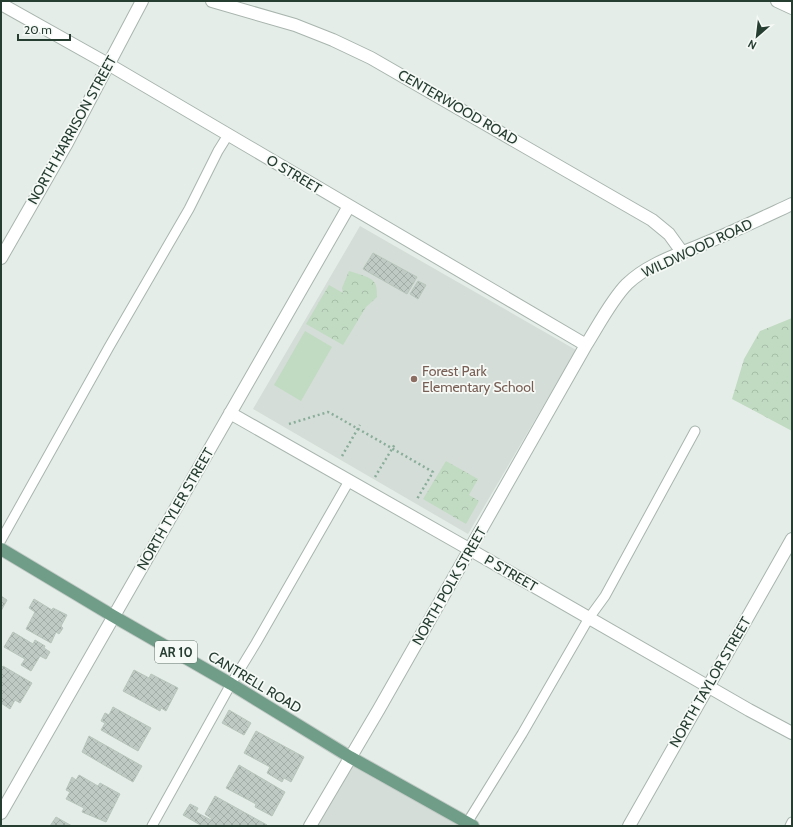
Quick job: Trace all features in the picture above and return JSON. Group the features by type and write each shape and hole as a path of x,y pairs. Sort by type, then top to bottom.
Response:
{"main road":[{"name":"CANTRELL ROAD","path":"1,549 231,684 350,757 470,824"}],"street":[{"name":"NORTH HARRISON STREET","path":"1,258 67,143 142,1"},
{"name":"CENTERWOOD ROAD","path":"212,1 295,25 333,40 371,58 652,220 669,234 682,252"},
{"path":"777,1 792,8"},
{"name":"O STREET","path":"1,4 108,64 586,345"},
{"name":"WILDWOOD ROAD","path":"586,345 618,295 627,285 648,269 682,252 707,243 792,204"},
{"name":"NORTH TYLER STREET","path":"1,812 349,206"},
{"name":"NORTH POLK STREET","path":"310,826 379,709 586,345"},
{"name":"P STREET","path":"230,413 792,733"},
{"name":"NORTH TAYLOR STREET","path":"629,826 792,539"}],"lane":[{"path":"1,540 109,347 189,209 228,134"},
{"path":"470,824 589,618 605,596 695,431"},
{"path":"152,826 231,684 349,481"},
{"path":"790,826 792,822"}],"path":[{"path":"289,424 328,412 393,448 433,472 417,499"},
{"path":"342,456 360,425"},
{"path":"375,477 395,444"}],"shaded area":[{"name":"Forest Park Elementary School","path":"360,226 576,350 468,534 253,409"},
{"path":"350,757 473,826 310,826"}],"green space":[{"path":"349,271 370,278 376,285 377,297 366,307 343,345 306,324 329,285 343,293 342,288"},
{"path":"792,318 792,431 732,399 744,359 760,331"},
{"path":"305,331 332,347 301,401 274,385"},
{"path":"446,461 478,479 469,495 479,501 466,524 423,499"}],"building":[{"path":"373,253 417,277 407,294 363,269"},
{"path":"418,281 426,285 418,299 410,294"},
{"path":"1,596 7,600 1,611"},
{"path":"34,599 52,610 53,608 67,615 61,626 63,628 59,634 56,632 51,643 26,629 35,612 29,608"},
{"path":"13,632 33,644 35,640 45,646 44,648 50,652 46,659 40,656 31,671 21,665 25,659 4,647"},
{"path":"3,666 32,683 20,703 15,700 10,709 1,703 1,667"},
{"path":"134,670 149,678 151,674 178,688 166,711 161,708 160,711 123,691"},
{"path":"113,707 151,728 138,751 101,730 105,723 101,721 105,713 109,715"},
{"path":"229,710 251,723 244,735 222,723"},
{"path":"256,731 304,757 291,782 284,778 282,782 267,773 270,767 244,753"},
{"path":"89,736 142,766 133,782 82,752"},
{"path":"239,765 285,792 272,816 255,807 256,804 226,788"},
{"path":"79,775 98,786 100,783 120,794 106,822 82,812 84,808 66,799 70,792 66,790 72,777 76,780"},
{"path":"215,796 267,826 202,826 183,815 190,804 198,808 196,812 211,820 212,819 205,814"},
{"path":"56,817 72,826 50,826"}],"place":[{"name":"Forest Park Elementary School","path":"414,379"}]}
